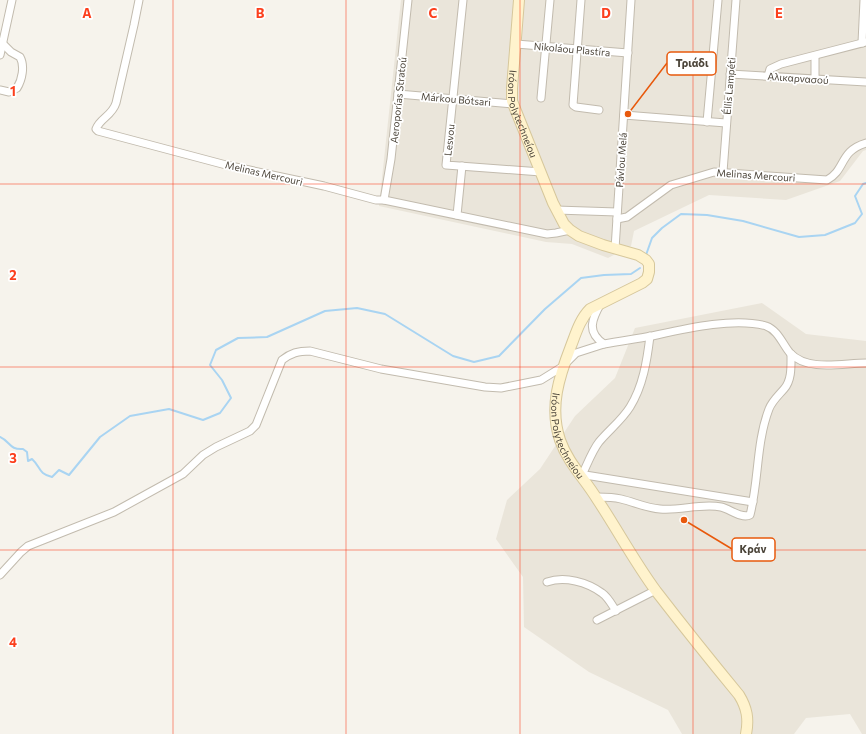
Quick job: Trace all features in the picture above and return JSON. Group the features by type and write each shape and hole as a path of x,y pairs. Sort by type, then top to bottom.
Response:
{"street":[{"path":"0,55 12,0"},
{"name":"Melinas Mercouri","path":"139,0 116,104 111,113 98,125 97,131 376,200 384,200 547,234 570,230"},
{"name":"Aeroporías Stratoú","path":"384,200 392,159 408,0"},
{"path":"453,99 463,0"},
{"name":"Iróon Polytechneíou","path":"519,0 512,88 513,104 556,210 564,224 570,230 585,238 638,255 646,260 650,267 647,279 590,309 576,330 562,367 555,399 556,419 560,440 570,462 597,497 625,544 656,590 739,695 748,714 746,734"},
{"path":"541,98 550,0"},
{"path":"581,0 573,105 576,107 600,110"},
{"name":"Pávlou Melá","path":"615,248 631,0"},
{"path":"707,122 718,0"},
{"name":"Éllis Lampéti","path":"723,172 736,0"},
{"path":"768,76 769,71 776,66 864,43 864,0"},
{"path":"0,90 9,92 17,88 20,82 22,66 20,57 11,52 2,43"},
{"name":"Nikoláou Plastíra","path":"516,44 628,54"},
{"path":"815,56 815,79"},
{"name":"Αλικαρνασού","path":"730,74 866,82"},
{"name":"Márkou Bótsari","path":"398,94 513,104"},
{"name":"Lesvou","path":"453,99 446,165 462,166 457,215"},
{"path":"624,115 726,124"},
{"name":"Melinas Mercouri","path":"556,210 617,215 626,218 671,185 714,172 825,180 837,173 850,150 866,142"},
{"path":"462,166 541,172"},
{"path":"601,303 594,316 592,332 598,340 604,344"},
{"path":"0,575 28,546 114,512 183,474 203,455 216,447 250,431 256,425 282,360 290,354 300,351 310,350 381,369 485,387 501,388 541,380 562,367 576,353 604,344 718,324 751,324 767,326 773,330 791,354 807,364 822,365 866,363"},
{"path":"650,336 642,380 633,402 613,429 598,443 582,477 753,502"},
{"path":"597,497 622,499 644,507 658,509 672,510 704,506 721,507 746,516 750,515 761,438 769,408 788,382 791,372 791,354"},
{"path":"547,582 556,579 581,582 603,593 616,611"},
{"path":"597,620 656,590"}],"shaded area":[{"path":"401,0 866,0 866,150 863,151 840,181 786,200 709,195 634,231 631,246 608,258 572,244 546,242 379,206"},
{"path":"762,303 806,334 866,341 866,734 862,734 850,714 806,718 794,734 682,734 668,710 589,672 524,627 523,577 496,539 507,500 540,469 575,416 615,378 635,328"}],"waterway":[{"path":"646,255 652,238 662,228 681,214 707,215 743,221 799,237 825,235 855,223 862,214 855,196 863,184 866,183"},
{"path":"0,437 12,447 23,449 27,452 28,461 32,459 47,476 52,477 59,470 69,475 100,437 130,416 169,409 203,420 220,413 231,398 222,380 210,365 216,350 238,338 267,337 325,311 357,308 385,314 453,356 474,362 499,356 545,309 581,278 631,274 640,268"}],"place":[{"name":"Τριάδι","path":"628,114"},
{"name":"Κράν","path":"684,520"}]}
